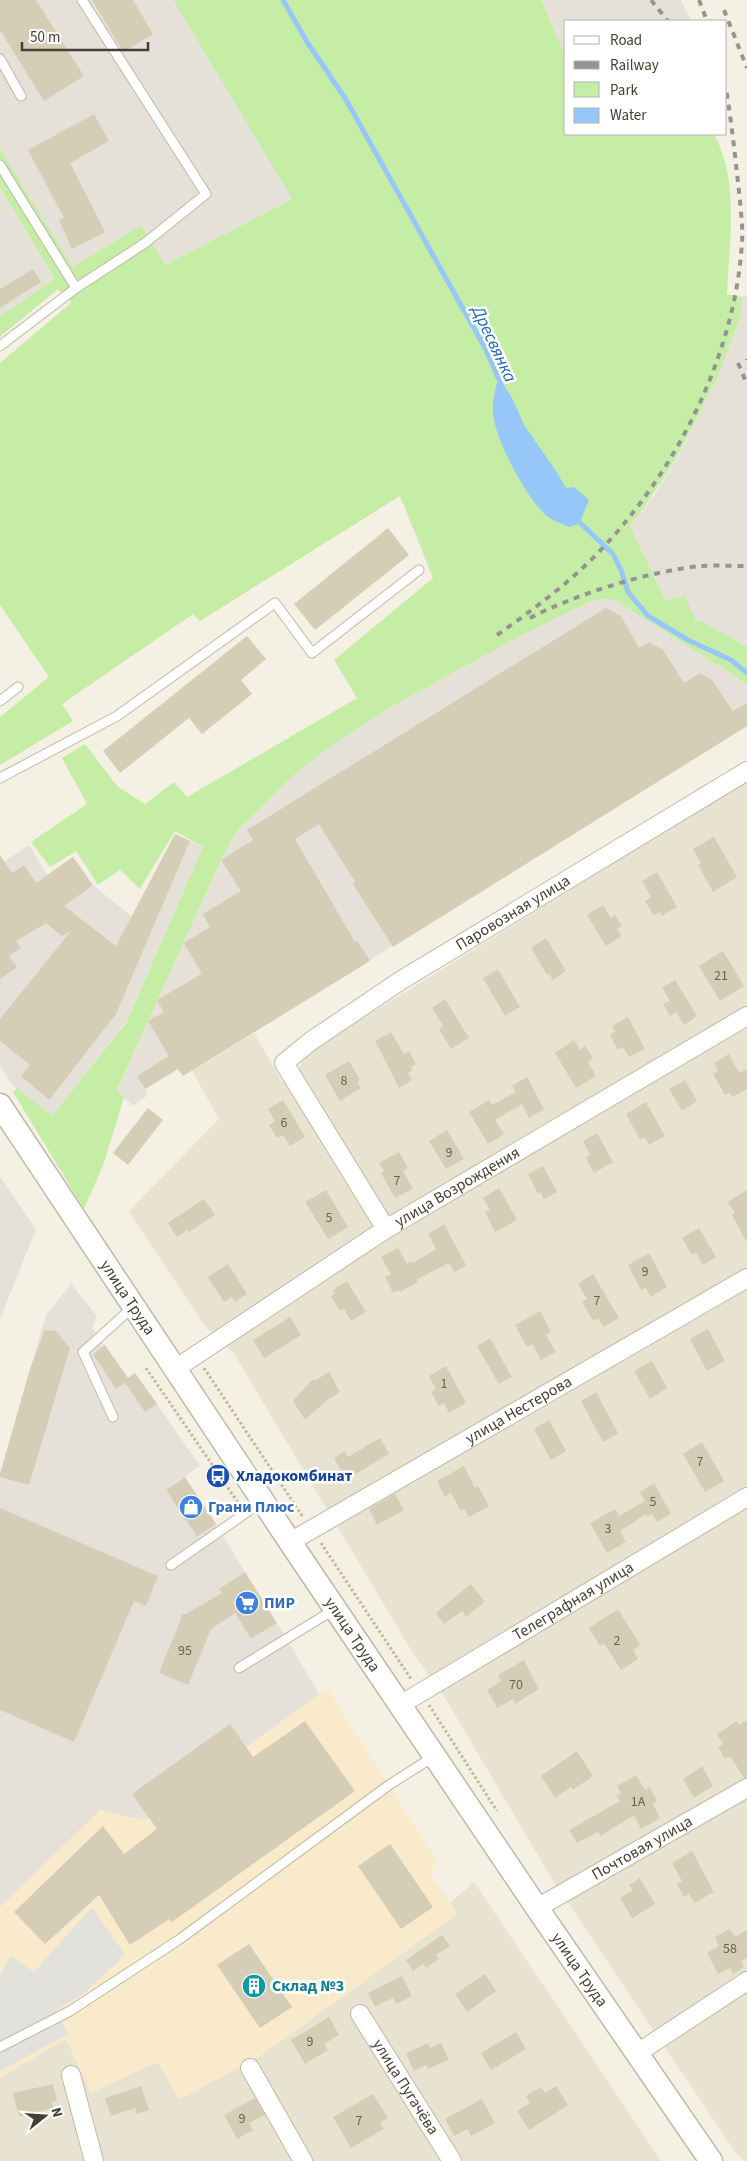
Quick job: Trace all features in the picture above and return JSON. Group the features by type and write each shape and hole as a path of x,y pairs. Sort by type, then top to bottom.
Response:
{"street":[{"name":"Паровозная улица","path":"386,1229 284,1063 312,1041 400,981 747,771"},
{"name":"улица Возрождения","path":"175,1369 386,1229 747,1016"},
{"name":"улица Труда","path":"0,1105 175,1369 254,1507 290,1542 636,2054 711,2161"},
{"name":"улица Нестерова","path":"290,1542 747,1278"},
{"name":"Телеграфная улица","path":"400,1705 747,1497"},
{"name":"Почтовая улица","path":"537,1908 747,1788"},
{"path":"636,2054 747,1981"},
{"name":"улица Пугачёва","path":"360,2014 452,2161"},
{"path":"250,2068 303,2161"},
{"path":"71,2075 94,2161"}],"lane":[{"path":"0,346 76,288 146,243 206,194 82,0"},
{"path":"0,59 21,96"},
{"path":"0,166 76,288"},
{"path":"0,778 117,716 275,603 312,652 419,570"},
{"path":"0,701 18,687"},
{"path":"113,1417 83,1352 134,1306"},
{"path":"171,1565 254,1507"},
{"path":"239,1668 335,1609"},
{"path":"0,2047 70,2011 180,1939 389,1785 435,1756"}],"path":[{"path":"196,1355 501,1816"},
{"path":"146,1368 254,1507"}],"shaded area":[{"path":"0,0 173,0 292,199 166,265 141,225 73,267 0,149"},
{"path":"541,0 681,0 691,20 564,20 564,52"},
{"path":"0,189 55,279 0,316"},
{"path":"747,294 747,647 700,620 696,621 666,601 630,526 654,496 685,444 716,382 739,321 743,297"},
{"path":"602,599 615,600 747,684 747,726 183,1076 178,1069 145,1089 148,1095 133,1106 117,1091 221,860 236,834 255,813 296,773 342,738 398,703 520,636 591,601"},
{"path":"747,780 747,2161 744,2161 736,2153 552,1879 448,1703 411,1650 233,1352 204,1325 129,1211 219,1119 192,1071 254,1033 282,1082 296,1073 307,1053"},
{"path":"175,834 203,847 126,1022 52,1116 12,1085 0,1066 0,864 29,845 47,875 73,857 93,885 132,917"},
{"path":"0,1177 36,1229 0,1319"},
{"path":"71,1284 97,1316 92,1328 128,1378 135,1373 200,1466 166,1490 197,1537 216,1524 245,1572 220,1589 251,1639 277,1623 319,1694 149,1818 142,1820 100,1810 0,1907 0,1474 46,1315"},
{"path":"327,1688 438,1863 428,1871 457,1914 260,2056 179,2100 158,2062 91,2093 66,2039 0,2077 0,1907 100,1810 142,1820 246,1748"},
{"path":"474,1882 661,2161 0,2161 0,2077 66,2039 158,2062 179,2099 260,2056 457,1914 450,1903"},
{"path":"92,1907 125,1955 83,1994 55,2011 68,2034 0,2071 0,1975 10,1956 34,1972"}],"green space":[{"path":"173,0 541,0 564,52 564,135 714,135 722,153 730,192 731,233 727,294 743,297 739,321 716,382 693,426 664,477 630,526 666,601 685,596 696,621 700,620 747,647 747,684 615,600 602,599 591,601 520,636 398,703 342,738 296,773 236,833 221,860 117,1090 124,1097 104,1163 84,1209 13,1092 17,1088 52,1116 126,1023 203,847 175,831 140,889 120,870 98,885 76,851 50,867 31,842 87,804 62,758 85,744 118,787 145,804 174,782 187,797 357,698 334,660 433,578 400,496 200,621 193,614 62,704 73,721 0,765 0,717 49,677 0,605 0,363 71,303 58,289 0,337 0,316 55,279 0,188 0,149 73,267 141,225 166,265 292,199"}],"water":[{"path":"499,377 513,400 524,425 566,488 574,487 589,500 579,524 569,527 551,519 542,512 515,472 500,440 493,415 494,396"}],"building":[{"path":"0,0 36,0 84,76 44,101 0,30"},
{"path":"92,0 133,0 153,34 123,52"},
{"path":"94,114 109,141 70,163 105,232 72,249 59,220 64,218 28,150"},
{"path":"33,269 41,282 0,308 0,289"},
{"path":"388,528 409,555 315,630 294,604"},
{"path":"606,608 621,616 639,648 649,642 663,650 684,683 700,673 712,680 733,711 747,703 747,726 393,947 353,884 355,882 319,824 295,839 355,942 357,940 370,961 183,1076 178,1069 145,1089 137,1076 169,1056 148,1021 164,1012 157,1000 202,974 184,943 210,927 203,914 241,891 221,860 253,840 247,830"},
{"path":"247,636 266,659 241,680 252,694 202,734 189,718 120,773 103,751"},
{"path":"175,834 190,841 116,1014 49,1100 21,1076 30,1065 0,1041 0,1019 71,931 62,936 46,923 16,941 21,948 9,956 17,967 0,979 0,855 12,873 24,865 36,883 73,857 93,885 64,906 116,946"},
{"path":"714,837 737,877 713,892 698,865 701,863 693,849"},
{"path":"657,872 677,907 662,916 660,912 654,916 645,901 651,897 642,881"},
{"path":"603,905 611,918 615,915 622,926 617,929 622,936 606,946 587,915"},
{"path":"546,938 566,971 553,980 549,974 547,975 531,948"},
{"path":"723,951 744,986 720,1001 699,966"},
{"path":"498,969 520,1007 505,1016 483,978"},
{"path":"675,980 697,1016 684,1025 676,1012 670,1016 663,1004 670,1001 662,988"},
{"path":"445,999 469,1038 451,1049 439,1029 443,1026 432,1008"},
{"path":"628,1017 645,1049 629,1057 623,1047 618,1050 610,1035 615,1032 612,1026"},
{"path":"391,1032 404,1054 409,1051 416,1064 411,1067 413,1070 408,1073 412,1080 399,1088 375,1041"},
{"path":"574,1040 580,1050 585,1046 593,1058 588,1062 596,1076 576,1088 555,1053"},
{"path":"729,1054 739,1073 747,1069 747,1089 732,1097 730,1093 725,1095 713,1074 718,1071 714,1063"},
{"path":"349,1061 360,1080 357,1082 361,1088 340,1101 325,1075"},
{"path":"527,1077 544,1109 529,1118 522,1104 495,1120 504,1134 488,1144 469,1112 489,1100 492,1105 516,1092 512,1086"},
{"path":"685,1080 697,1101 682,1111 669,1089"},
{"path":"283,1100 305,1137 290,1146 283,1135 277,1138 269,1125 275,1121 268,1109"},
{"path":"646,1102 665,1136 649,1145 645,1137 640,1140 626,1114"},
{"path":"148,1108 163,1120 128,1165 113,1153"},
{"path":"447,1130 464,1159 446,1169 429,1141"},
{"path":"597,1133 613,1162 594,1173 586,1158 590,1155 583,1141"},
{"path":"399,1152 408,1168 403,1171 413,1189 395,1198 381,1173 384,1171 379,1163"},
{"path":"543,1166 557,1192 544,1199 540,1192 538,1194 528,1174"},
{"path":"499,1188 517,1220 495,1232 485,1212 490,1210 483,1198"},
{"path":"326,1190 348,1227 328,1239 305,1202"},
{"path":"747,1190 747,1243 732,1215 735,1213 728,1202"},
{"path":"204,1199 215,1215 189,1232 187,1230 177,1237 168,1223"},
{"path":"444,1224 466,1265 455,1272 449,1263 416,1280 418,1282 400,1292 399,1290 393,1293 385,1277 391,1274 381,1257 398,1248 407,1264 412,1261 413,1263 436,1249 428,1234"},
{"path":"699,1228 716,1257 703,1265 696,1252 692,1255 682,1238"},
{"path":"649,1253 667,1287 651,1297 646,1288 641,1290 628,1265"},
{"path":"228,1264 247,1294 235,1302 232,1297 224,1302 208,1277"},
{"path":"593,1274 619,1318 603,1327 598,1318 593,1321 582,1302 587,1299 578,1284"},
{"path":"347,1281 366,1312 351,1321 344,1309 340,1311 331,1296 335,1293 333,1290"},
{"path":"540,1311 551,1332 546,1335 556,1352 541,1360 532,1344 527,1347 515,1325"},
{"path":"290,1317 301,1335 264,1358 253,1340"},
{"path":"708,1329 725,1361 707,1371 690,1339"},
{"path":"45,1330 56,1331 70,1348 29,1485 0,1477 0,1474 30,1369"},
{"path":"490,1338 512,1377 499,1384 477,1346"},
{"path":"105,1345 128,1378 135,1373 157,1404 145,1412 125,1383 116,1389 93,1354"},
{"path":"652,1361 667,1388 650,1399 634,1371"},
{"path":"446,1366 466,1403 449,1413 444,1403 439,1406 431,1392 436,1389 429,1376"},
{"path":"329,1372 340,1392 326,1401 305,1420 293,1401 313,1379 314,1381"},
{"path":"596,1392 618,1433 603,1442 581,1401"},
{"path":"549,1420 566,1451 551,1460 534,1429"},
{"path":"380,1438 389,1454 346,1480 334,1458 345,1451 348,1457"},
{"path":"702,1442 724,1481 705,1492 683,1454"},
{"path":"464,1466 475,1488 478,1486 489,1506 469,1517 464,1509 461,1511 451,1493 445,1497 437,1481"},
{"name":"Грани Плюс","path":"185,1477 216,1524 197,1537 166,1490"},
{"path":"654,1483 671,1514 657,1522 652,1514 648,1517 646,1514 620,1531 626,1542 607,1553 590,1523 615,1509 619,1516 645,1501 640,1492"},
{"path":"395,1494 404,1510 377,1525 369,1509"},
{"path":"0,1508 158,1576 146,1606 134,1601 74,1742 0,1710"},
{"path":"245,1572 277,1623 251,1639 235,1613 211,1629 188,1685 159,1673 181,1619 181,1614 186,1614 222,1593 219,1589"},
{"path":"471,1584 485,1602 466,1617 462,1611 444,1624 436,1613"},
{"path":"618,1609 640,1645 633,1650 638,1659 621,1670 604,1643 600,1646 589,1628"},
{"path":"524,1660 539,1689 515,1704 513,1699 497,1708 487,1690 501,1681 498,1675"},
{"path":"747,1720 747,1777 744,1778 730,1756 725,1759 718,1747 723,1744 717,1734 737,1721 739,1725"},
{"path":"305,1721 355,1791 172,1922 169,1919 130,1945 99,1895 45,1944 14,1912 103,1826 124,1854 157,1829 132,1794 230,1724 253,1757"},
{"path":"577,1751 593,1776 573,1790 571,1787 555,1798 541,1776"},
{"path":"702,1766 713,1786 694,1798 683,1779"},
{"path":"636,1775 645,1790 650,1787 657,1801 653,1804 660,1818 641,1829 634,1815 600,1836 598,1832 577,1843 569,1830 620,1801 616,1795 621,1793 617,1786"},
{"path":"390,1844 433,1907 401,1929 358,1866"},
{"path":"692,1851 714,1892 694,1903 689,1894 684,1897 677,1884 682,1881 672,1863"},
{"path":"640,1878 655,1904 632,1918 620,1898 633,1890 629,1885"},
{"path":"730,1929 735,1937 747,1930 747,1958 741,1961 744,1967 733,1974 730,1968 718,1974 707,1953 719,1946 715,1937"},
{"path":"442,1935 450,1946 436,1955 439,1959 426,1968 423,1964 413,1971 406,1960"},
{"name":"Склад №3","path":"249,1944 292,2007 260,2028 217,1965"},
{"path":"485,1974 496,1991 467,2012 455,1994"},
{"path":"402,1976 412,1996 397,2004 393,1998 375,2007 368,1993"},
{"path":"329,2017 339,2035 324,2044 328,2050 305,2064 291,2040"},
{"path":"516,2032 526,2049 491,2070 481,2053"},
{"path":"428,2043 430,2048 441,2043 449,2060 428,2069 426,2065 414,2071 406,2053"},
{"path":"53,2084 57,2100 52,2102 53,2108 19,2117 13,2093"},
{"path":"141,2086 149,2110 137,2114 135,2108 111,2116 105,2098"},
{"path":"556,2086 568,2105 529,2130 517,2111 530,2103 526,2096 541,2087 545,2093"},
{"path":"373,2094 388,2118 380,2123 384,2129 351,2148 333,2117"},
{"path":"255,2098 265,2115 249,2123 253,2130 237,2139 224,2115"},
{"path":"482,2099 495,2123 471,2136 467,2129 454,2136 445,2119"}],"waterway":[{"name":"Дресвянка","path":"283,0 307,42 345,98 485,348 501,384"},
{"name":"Дресвянка","path":"575,518 613,554 621,570 628,592 648,616 688,640 731,660 747,673"}],"railway":[{"path":"651,0 667,20"},
{"path":"699,0 707,20"},
{"path":"724,10 747,68"},
{"path":"497,635 566,583 608,542 638,506 666,466 690,424 710,380 726,334 737,288 742,242 740,201 727,95"},
{"path":"738,363 747,384"},
{"path":"530,618 569,600 637,578 701,566 747,566"}],"place":[{"name":"Хладокомбинат","path":"218,1476"},
{"name":"Грани Плюс","path":"191,1507"},
{"name":"ПИР","path":"247,1603"},
{"name":"Склад №3","path":"254,1986"}]}
